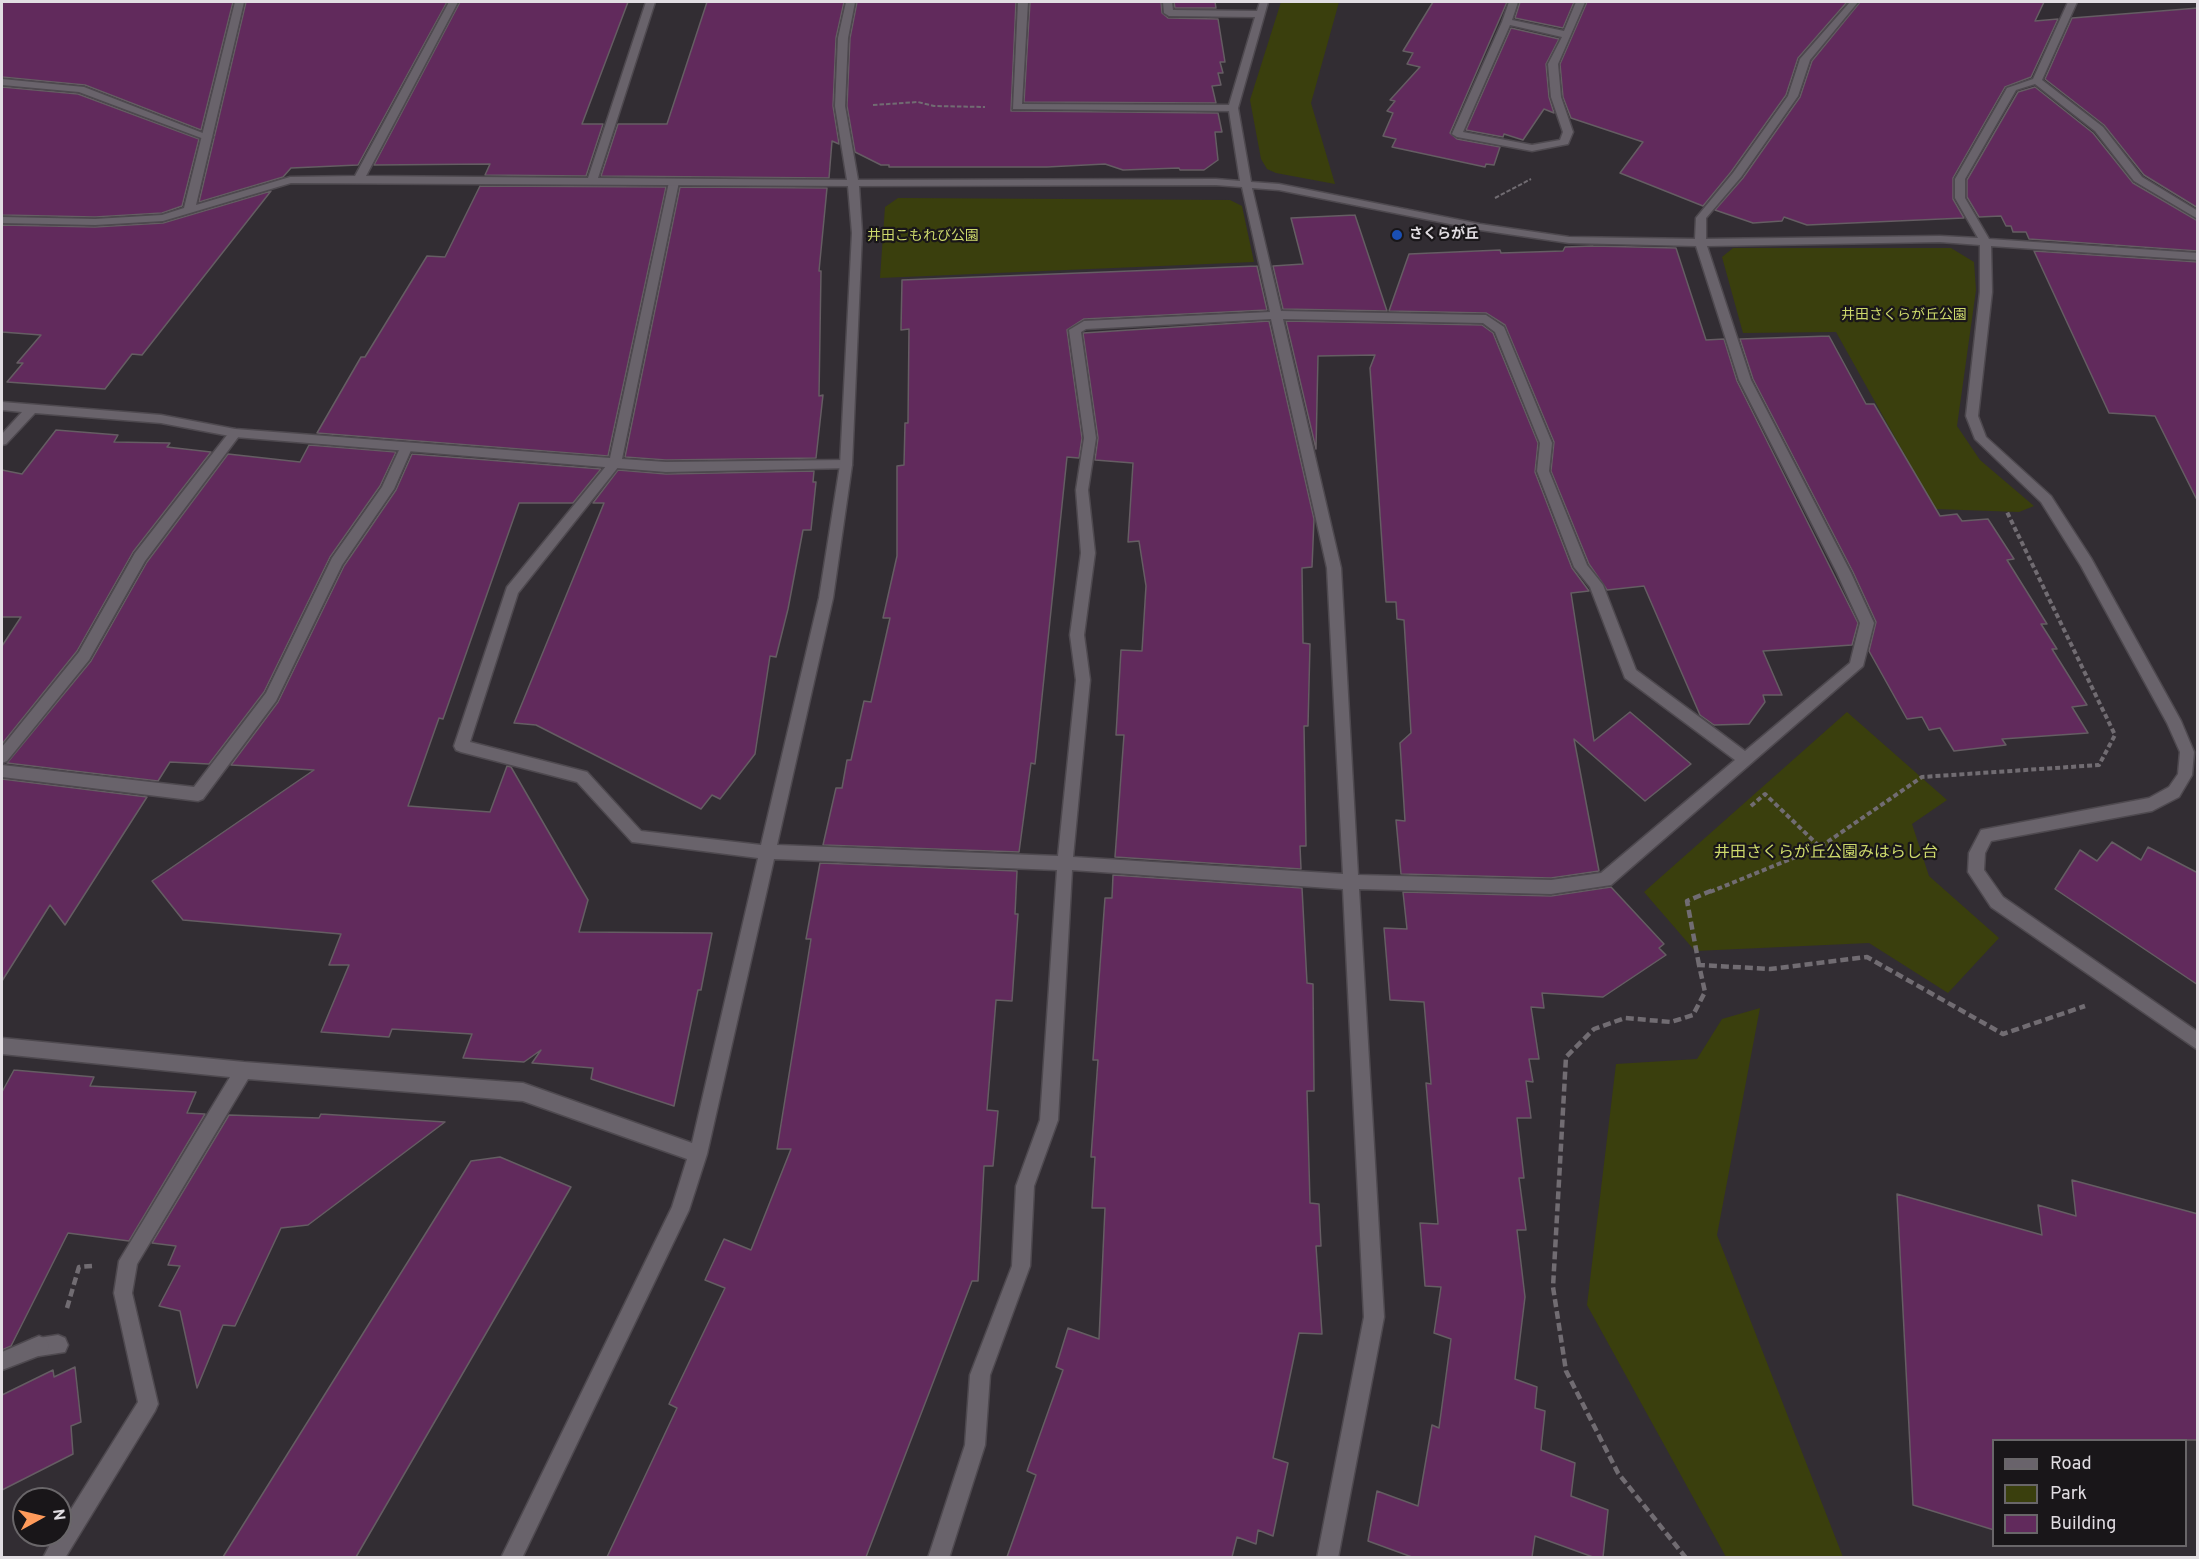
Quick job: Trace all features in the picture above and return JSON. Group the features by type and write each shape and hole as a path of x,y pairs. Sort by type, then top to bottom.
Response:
{"street":[{"path":"189,211 239,2"},
{"path":"359,179 453,2"},
{"path":"592,181 651,2"},
{"path":"511,1557 680,1210 698,1154 826,598 846,465 857,233 853,182 840,106 843,38 852,2"},
{"path":"1023,2 1017,107 1233,108"},
{"path":"1168,2 1169,13 1260,14"},
{"path":"1264,2 1233,108 1246,183 1334,568 1374,1317 1327,1557"},
{"path":"1513,2 1507,22 1457,134 1532,148 1564,142 1568,132 1556,97 1553,64 1580,2"},
{"path":"674,182 615,463 512,591 461,746 582,777 637,837 766,852 1065,863 1351,882 1551,887 1605,880 1856,666 1867,624 1844,573 1745,380 1700,243 1701,218 1737,175 1793,96 1805,59 1854,2"},
{"path":"2073,2 2037,81 2012,88 1960,179 1960,198 1985,241 1986,292 1972,416 1981,439 2046,499 2086,562 2174,721 2187,752 2185,775 2175,792 2152,804 1986,835 1977,853 1976,872 1997,902 2198,1042"},
{"path":"1507,22 1567,35"},
{"path":"2037,81 2098,129 2138,179 2198,216"},
{"path":"2,82 81,89 208,137"},
{"path":"2,220 95,222 163,218 290,180 1246,183 1279,187 1455,222 1569,240 1700,243 1940,239 2198,257"},
{"path":"938,1557 975,1445 980,1375 1021,1266 1024,1186 1049,1120 1065,863 1083,680 1077,635 1088,553 1082,490 1090,438 1075,330 1084,325 1277,315 1486,319 1500,330 1546,443 1543,471 1581,567 1596,585 1630,674 1746,760"},
{"path":"2,406 160,419 235,433 615,463 666,466 846,465"},
{"path":"2,441 33,408"},
{"path":"2,757 84,656 140,557 235,433"},
{"path":"2,771 198,794 271,697 337,562 388,489 406,448"},
{"path":"2,1046 244,1070 523,1092 698,1154"},
{"path":"53,1557 148,1404 123,1293 128,1261 244,1070"},
{"path":"2,1361 49,1346"}],"path":[{"path":"840,106 918,102 934,106 1017,107"},
{"path":"1455,222 1459,212 1537,176 1552,164 1564,142"},
{"path":"1686,1557 1618,1473 1566,1371 1553,1287 1566,1057 1593,1029 1614,1021 1625,1018 1671,1022 1693,1015 1705,992 1687,901 1820,847 1922,777 2098,765 2115,735 2007,512"},
{"path":"1751,806 1765,794 1820,847"},
{"path":"1700,965 1770,969 1867,957 2003,1034 2125,992"},
{"path":"65,1313 79,1267"}],"green space":[{"path":"1281,2 1339,2 1311,103 1335,184 1276,173 1267,169 1261,159 1250,100"},
{"name":"井田こもれび公園","path":"898,198 1230,200 1242,206 1254,262 880,278 885,207"},
{"name":"井田さくらが丘公園","path":"1733,248 1951,248 1974,262 1976,290 1957,426 1980,460 2034,506 2019,512 1935,509 1836,332 1743,333 1722,257"},
{"name":"井田さくらが丘公園みはらし台","path":"1847,712 1947,800 1912,824 1929,876 1999,938 1948,993 1869,943 1695,951 1644,892"},
{"path":"1760,1008 1717,1235 1843,1557 1726,1557 1587,1305 1616,1064 1697,1059 1722,1019"}],"building":[{"path":"2,2 233,2 201,130 85,85 2,77"},
{"path":"246,2 447,2 358,165 291,168 283,177 199,202"},
{"path":"460,2 628,2 582,124 603,124 586,176 485,175 490,164 374,165"},
{"path":"707,2 844,2 836,38 833,106 839,144 832,141 829,178 601,176 618,124 667,124"},
{"path":"857,2 1016,2 1011,111 1218,113 1222,132 1215,132 1218,160 1204,170 1180,170 1179,168 1123,170 1105,164 1047,167 889,167 889,165 881,165 855,152 847,106 850,38"},
{"path":"1030,2 1161,2 1162,13 1168,18 1218,19 1225,62 1220,62 1223,73 1218,73 1221,85 1212,86 1216,103 1024,102"},
{"path":"1174,2 1215,2 1216,8 1175,8"},
{"path":"1433,2 1507,2 1450,133 1457,139 1500,147 1494,165 1486,164 1485,167 1392,147 1396,139 1383,136 1393,113 1387,111 1395,101 1390,100 1420,67 1407,64 1413,53 1403,51"},
{"path":"1520,2 1574,2 1563,28 1515,18"},
{"path":"1587,2 1847,2 1798,58 1786,95 1731,172 1703,206 1620,173 1643,142 1571,118 1563,97 1560,64"},
{"path":"1860,2 2044,2 2035,21 2058,19 2031,77 2005,87 1953,178 1953,199 1964,218 1807,225 1784,217 1782,221 1753,223 1715,210 1743,178 1800,97 1812,61"},
{"path":"2198,8 2198,208 2144,175 2104,125 2045,79 2072,18"},
{"path":"1511,28 1559,39 1546,64 1549,97 1554,113 1544,109 1523,140 1504,134 1503,137 1466,130"},
{"path":"2,87 78,94 199,139 182,206 162,213 95,217 2,215"},
{"path":"2035,87 2093,133 2133,183 2198,221 2198,251 2029,239 2026,232 2013,232 2011,226 2006,226 2001,216 1979,217 1967,197 1967,180 2018,92"},
{"path":"480,186 666,187 608,456 317,433 361,357 365,357 427,256 445,257"},
{"path":"680,187 827,188 819,271 821,271 819,396 823,395 816,458 666,460 625,457"},
{"path":"271,191 142,355 132,354 105,389 7,382 23,363 17,363 41,335 2,332 2,225 95,227 163,223"},
{"path":"1355,215 1387,311 1283,309 1273,266 1303,264 1291,218"},
{"path":"1565,247 1676,248 1706,340 1724,339 1737,381 1858,623 1852,645 1763,651 1782,695 1763,695 1765,702 1749,724 1714,725 1700,715 1644,586 1607,590 1589,564 1551,471 1554,442 1505,325 1486,313 1389,311 1409,254 1500,250 1501,253 1563,251"},
{"path":"2034,251 2198,262 2198,502 2155,416 2109,413"},
{"path":"1257,266 1267,310 1084,319 1067,330 1082,438 1079,458 1067,457 1035,764 1031,763 1019,852 823,845 836,788 842,788 847,760 851,760 864,701 871,702 890,618 883,618 897,556 897,466 904,465 905,423 908,423 909,329 901,330 902,280"},
{"path":"1269,321 1314,519 1312,567 1302,568 1303,643 1310,644 1308,726 1304,726 1306,846 1300,846 1301,869 1115,857 1124,735 1116,735 1121,650 1142,651 1146,586 1139,541 1128,542 1133,463 1095,460 1098,438 1083,333"},
{"path":"1286,321 1482,325 1493,333 1538,443 1535,472 1572,568 1589,591 1571,593 1594,741 1630,712 1691,764 1645,801 1574,739 1599,871 1551,878 1401,874 1396,820 1405,821 1400,743 1411,733 1404,620 1397,619 1396,602 1386,602 1370,368 1375,355 1318,356 1316,449"},
{"path":"1829,336 1866,404 1874,404 1940,516 1957,514 1962,521 1988,519 2014,559 2007,560 2047,624 2041,624 2057,649 2052,649 2087,705 2072,707 2088,733 2002,739 2006,745 1954,751 1940,728 1929,730 1922,717 1907,719 1869,651 1876,622 1853,572 1753,379 1740,339"},
{"path":"56,430 118,435 114,442 170,443 167,447 211,452 133,552 77,651 2,744 2,646 21,617 2,617 2,470 22,474"},
{"path":"309,445 396,452 380,486 330,557 264,692 209,764 170,762 158,781 7,763 91,661 147,562 228,454 300,462"},
{"path":"412,454 601,469 573,503 519,503 443,719 439,718 408,806 490,812 507,766 511,767 588,900 579,932 712,933 674,1106 591,1079 593,1068 532,1063 541,1050 524,1062 463,1058 472,1034 392,1029 389,1037 321,1032 349,965 329,965 341,934 183,920 152,881 314,770 231,765 278,702 344,566 396,490"},
{"path":"618,470 666,474 814,471 813,482 816,482 811,530 803,530 776,657 770,656 755,754 720,799 712,795 701,809 536,725 514,723 604,503 593,503"},
{"path":"2,779 147,797 65,925 50,905 2,981"},
{"path":"2112,842 2141,860 2148,847 2198,873 2198,985 2055,889 2080,850 2097,861"},
{"path":"820,863 1017,871 1015,914 1018,914 1012,1001 996,1000 987,1110 998,1111 993,1166 984,1166 978,1281 972,1281 866,1557 607,1557 677,1408 669,1404 725,1288 705,1280 724,1239 751,1250 791,1149 777,1149 811,939 806,939"},
{"path":"1113,875 1302,888 1307,983 1313,984 1314,1091 1307,1091 1310,1203 1319,1204 1321,1246 1316,1246 1322,1334 1299,1333 1273,1458 1288,1463 1273,1536 1258,1530 1256,1544 1237,1537 1232,1557 1007,1557 1036,1475 1027,1471 1063,1370 1056,1367 1068,1328 1099,1339 1105,1208 1092,1208 1095,1157 1091,1157 1098,1060 1093,1060 1105,898 1112,898"},
{"path":"1611,887 1664,944 1659,948 1666,955 1603,997 1542,993 1544,1008 1531,1007 1539,1059 1529,1059 1533,1082 1526,1081 1531,1118 1517,1118 1524,1178 1519,1178 1526,1230 1517,1230 1525,1297 1515,1379 1537,1387 1535,1408 1545,1411 1541,1450 1575,1463 1571,1496 1608,1510 1603,1557 1593,1557 1535,1536 1532,1557 1412,1557 1368,1541 1377,1491 1418,1506 1432,1425 1439,1428 1451,1339 1434,1333 1441,1287 1425,1286 1420,1223 1438,1224 1426,1083 1431,1084 1424,1002 1390,1000 1384,928 1407,929 1403,892 1551,896"},
{"path":"14,1070 94,1077 90,1086 196,1092 187,1113 205,1114 129,1241 68,1233 11,1346 2,1350 2,1092"},
{"path":"321,1114 445,1122 308,1225 281,1228 235,1326 223,1325 197,1388 180,1311 159,1306 180,1266 168,1265 176,1246 152,1243 229,1115 319,1118"},
{"path":"500,1157 571,1187 356,1557 223,1557 471,1161"},
{"path":"2072,1180 2198,1214 2198,1440 1992,1439 1992,1529 1913,1505 1897,1194 2042,1235 2038,1205 2076,1216"},
{"path":"75,1367 81,1422 71,1426 73,1454 2,1490 2,1395 53,1370 54,1377"}],"place":[{"name":"さくらが丘","path":"1397,235"}]}
